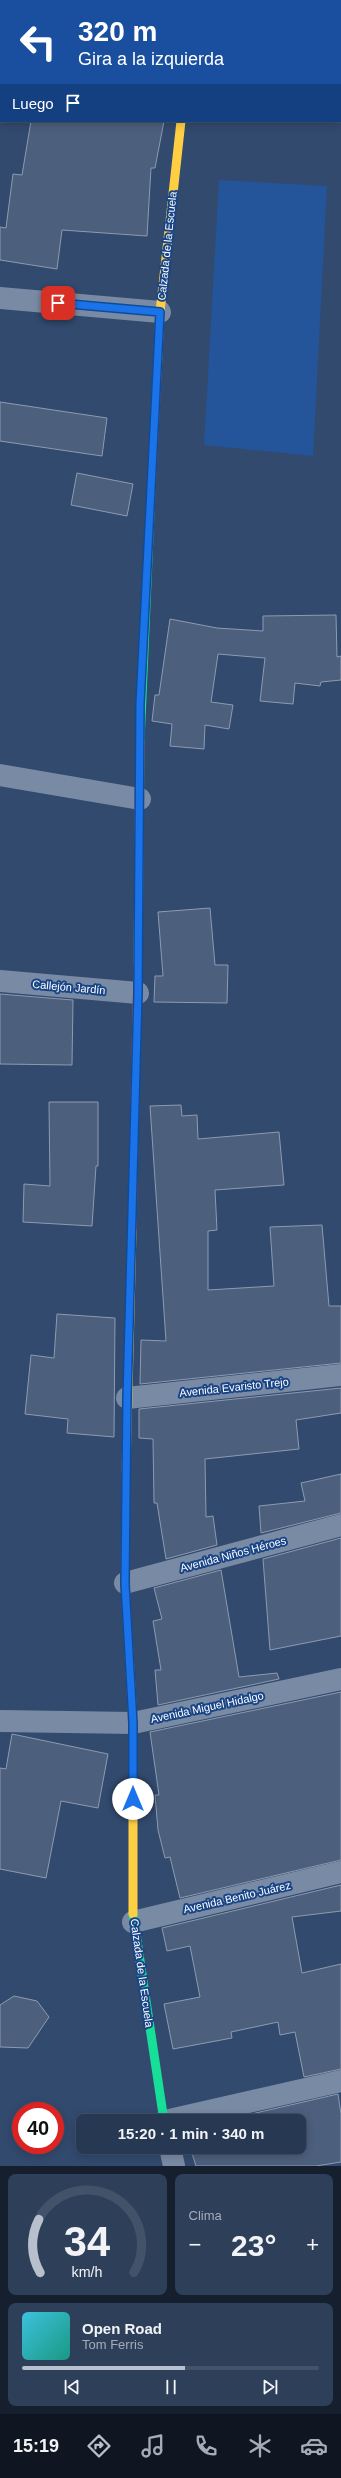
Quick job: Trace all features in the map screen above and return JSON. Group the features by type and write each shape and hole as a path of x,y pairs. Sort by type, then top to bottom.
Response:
{"street":[{"name":"Calzada de la Escuela","path":"163,2114 133,1922 133,1723 125,1584 127,1398 138,993 140,704 160,312 181,122"},
{"path":"0,298 160,312"},
{"path":"0,775 140,799"},
{"name":"Callejón Jardín","path":"0,981 138,993"},
{"name":"Avenida Evaristo Trejo","path":"127,1398 341,1375"},
{"name":"Avenida Niños Héroes","path":"125,1584 341,1525"},
{"name":"Avenida Miguel Hidalgo","path":"0,1721 133,1723 341,1679"},
{"name":"Avenida Benito Juárez","path":"133,1922 341,1872"},
{"path":"195,2114 341,2081"},
{"path":"171,2154 174,2166"}],"shaded area":[{"path":"219,180 327,186 313,456 204,445"}],"building":[{"path":"31,122 164,122 155,168 151,168 147,236 62,230 57,269 0,260 0,227 6,228 13,174 22,175"},
{"path":"0,402 107,418 102,456 0,441"},
{"path":"77,473 133,484 127,516 71,505"},
{"path":"336,615 337,657 341,656 341,680 321,682 320,686 295,683 293,704 260,701 265,658 218,654 211,702 233,705 229,729 205,725 204,749 170,746 172,724 152,721 155,695 159,695 170,619 217,628 263,631 263,616"},
{"path":"210,908 215,965 228,965 227,1003 154,1002 155,976 163,976 158,912"},
{"path":"0,994 73,1000 72,1065 0,1064"},
{"path":"49,1102 98,1102 98,1166 96,1166 92,1226 23,1222 24,1184 50,1186"},
{"path":"181,1105 182,1116 197,1115 198,1139 279,1132 284,1185 215,1190 217,1230 208,1231 208,1290 274,1286 270,1227 322,1225 329,1306 341,1306 341,1363 140,1384 141,1340 166,1341 150,1106"},
{"path":"57,1314 115,1318 114,1437 67,1433 68,1419 25,1414 31,1355 54,1358"},
{"path":"341,1388 341,1413 296,1420 299,1449 205,1459 206,1517 213,1516 217,1545 166,1559 157,1503 154,1503 153,1439 139,1438 139,1409"},
{"path":"341,1474 341,1513 261,1533 259,1506 305,1501 301,1483"},
{"path":"341,1538 341,1636 270,1650 263,1559"},
{"path":"221,1570 239,1677 277,1673 279,1679 158,1705 155,1670 161,1670 153,1621 162,1619 154,1588"},
{"path":"341,1692 341,1860 180,1898 170,1857 165,1858 158,1830 155,1795 159,1795 150,1732"},
{"path":"12,1734 108,1754 98,1808 61,1801 46,1878 0,1869 0,1768 6,1769"},
{"path":"341,1885 341,1911 292,1917 302,1973 341,1964 341,2069 304,2077 295,2032 280,2035 278,2022 231,2032 232,2038 173,2049 164,2004 200,1997 190,1946 167,1951 162,1928"},
{"path":"14,1996 37,2001 49,2017 28,2048 0,2047 0,2005"},
{"path":"338,2094 341,2114 341,2162 316,2166 196,2166 192,2154 306,2154 306,2114 251,2114"}],"traffic: fast":[{"path":"140,742 150,514"},
{"path":"133,1914 163,2114"}],"traffic: slow":[{"path":"157,376 160,312 181,122"},
{"path":"138,964 140,742"},
{"path":"126,1471 132,1231"},
{"path":"129,1652 133,1723 133,1914"}],"traffic: jam":[{"path":"150,514 157,376"},
{"path":"132,1231 138,964"},
{"path":"126,1471 125,1583 129,1652"}],"route":[{"path":"58,303 160,312 140,704 138,993 127,1398 125,1584 133,1723 133,1799"}]}
